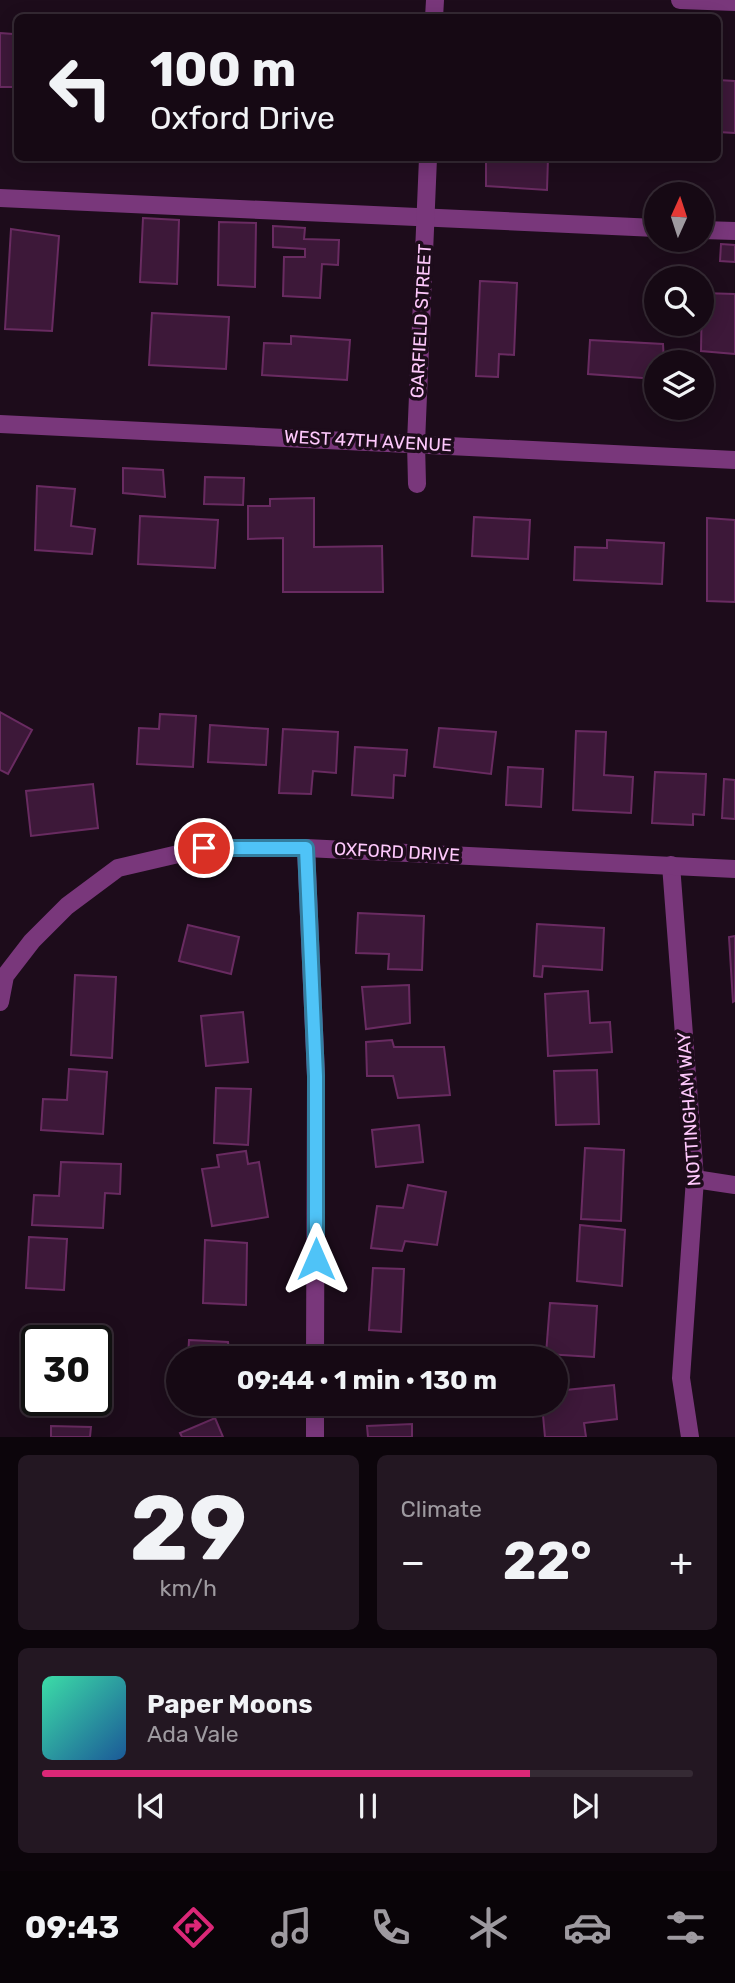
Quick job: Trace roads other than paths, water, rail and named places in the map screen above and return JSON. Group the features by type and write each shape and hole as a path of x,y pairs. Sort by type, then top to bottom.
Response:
{"street":[{"path":"680,0 735,2"},
{"name":"GARFIELD STREET","path":"417,484 416,443 428,161"},
{"path":"0,198 644,228"},
{"path":"714,230 735,231"},
{"name":"WEST 47TH AVENUE","path":"0,424 735,460"},
{"name":"OXFORD DRIVE","path":"0,1002 3,975 32,941 67,906 118,867 204,848 306,848 735,869"},
{"path":"306,848 316,1076 315,1346"},
{"name":"NOTTINGHAM WAY","path":"671,865 695,1179 681,1378 690,1437"},
{"path":"695,1179 735,1185"},
{"path":"315,1416 315,1437"}]}
